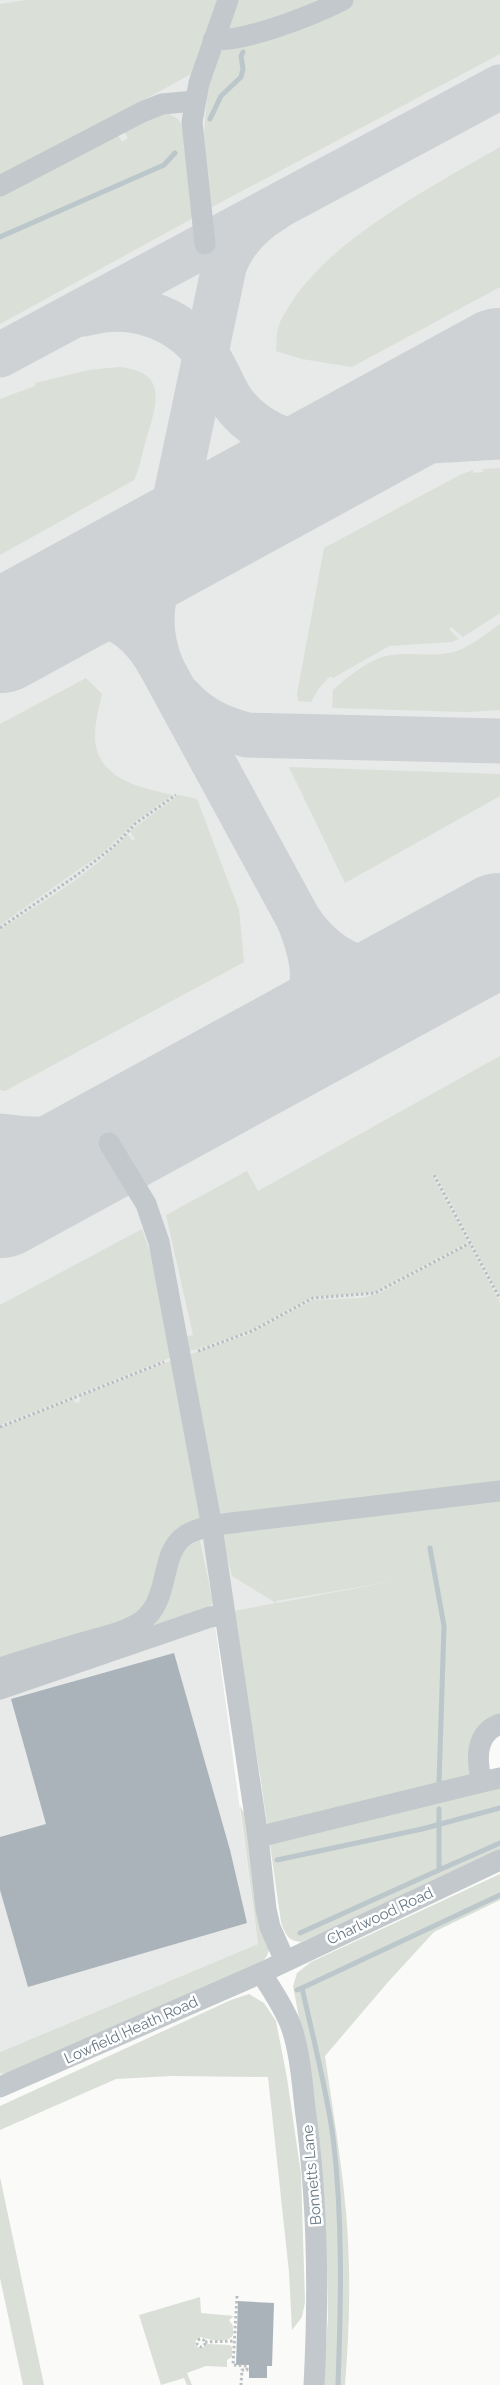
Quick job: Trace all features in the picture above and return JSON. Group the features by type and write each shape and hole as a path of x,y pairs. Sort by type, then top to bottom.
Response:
{"street":[{"path":"204,244 192,122 195,101 213,40 228,0"},
{"path":"213,40 237,38 295,20 343,0"},
{"path":"0,186 142,112 162,104 195,101"},
{"path":"109,1143 141,1194 153,1220 164,1267 212,1527 258,1837 268,1919 285,1961"},
{"path":"0,1668 116,1633 136,1624 150,1613 157,1604 164,1587 172,1550 177,1543 191,1532 212,1527 500,1491"},
{"path":"0,1689 210,1617 224,1615"},
{"path":"258,1837 491,1780 478,1762 481,1740 489,1730 500,1724"},
{"name":"Charlwood Road","path":"261,1973 500,1860"},
{"name":"Lowfield Heath Road","path":"0,2088 261,1973"},
{"name":"Bonnetts Lane","path":"261,1973 286,2016 292,2033 307,2121 316,2202 318,2261 314,2385"}],"path":[{"path":"0,928 77,875 113,847 136,823 176,795"},
{"path":"434,1175 500,1300"},
{"path":"0,1427 180,1356 252,1331 313,1298 375,1293 470,1242"},
{"path":"236,2296 236,2341 233,2365 247,2366 247,2370 242,2370 241,2385"},
{"path":"229,2320 236,2320"},
{"path":"205,2342 236,2341"},
{"path":"227,2361 234,2362"}],"shaded area":[{"path":"0,0 500,0 500,1564 232,1611 215,1624 258,1944 0,2052"},
{"path":"26,0 222,0 195,70 191,74 0,179 0,4"},
{"path":"233,0 316,0 321,2 230,32 224,22"},
{"path":"354,0 500,0 500,54 210,208 204,135 208,83 214,56 226,47 313,17"},
{"path":"167,113 178,119 184,129 193,218 0,324 0,193 115,130 122,142 128,138 121,127"},
{"path":"500,147 500,287 352,367 302,359 276,351 278,328 283,316 306,283 329,260 355,237 414,197"},
{"path":"119,367 135,370 146,376 153,383 155,392 153,415 134,480 0,555 0,399 35,386 35,383 89,370"},
{"path":"500,468 500,613 463,637 451,627 449,629 459,639 452,642 389,646 333,678 330,676 319,688 311,702 298,701 297,694 324,548 460,475 473,470 473,473 483,472 483,469"},
{"path":"500,624 500,710 467,712 332,708 333,690 360,668 376,659 392,655 433,655 457,651"},
{"path":"86,678 102,694 96,720 95,736 97,751 103,762 111,772 134,785 173,795 137,820 105,851 0,925 0,724"},
{"path":"289,767 500,774 500,796 345,883"},
{"path":"179,795 197,799 239,910 244,962 5,1091 0,1090 0,930 84,874 127,834 133,841 135,839 130,831"},
{"path":"500,1056 500,1296 435,1173 432,1175 468,1242 374,1292 312,1297 247,1332 188,1352 185,1337 193,1335 166,1215 247,1171 258,1191"},
{"path":"142,1229 158,1275 172,1357 0,1425 0,1305"},
{"path":"469,1244 500,1303 500,1486 218,1519 188,1355 247,1335 313,1300 362,1298 380,1293"},
{"path":"173,1360 202,1522 141,1615 0,1662 0,1428 74,1399 74,1402 79,1403 81,1396"},
{"path":"500,1496 500,1720 475,1770 500,1785 500,1854 301,1942 293,1940 288,1936 281,1922 260,1775 232,1611 276,1603 232,1576 221,1533","holes":["395,1581 277,1603 276,1601"]},
{"path":"200,1541 213,1603 202,1612 62,1654 134,1630 172,1565 191,1545"},
{"path":"240,1806 246,1816 270,1948 267,1956 261,1963 9,2073 0,2074 0,2052 258,1944"},
{"path":"500,1874 500,1900 434,1932 388,1982 325,2056 344,2188 348,2241 349,2297 345,2385 323,2385 328,2317 327,2268 304,2044 293,1986 297,1973 311,1962"},
{"path":"249,1994 264,2003 276,2021 287,2078 301,2174 305,2302 302,2317 292,2330 289,2272 268,2077 172,2076 116,2079 0,2130 0,2106 231,2000"},
{"path":"0,2177 44,2385 23,2385 0,2278"},
{"path":"200,2297 201,2313 234,2316 229,2320 233,2326 233,2335 222,2341 200,2337 196,2340 195,2345 201,2349 207,2344 230,2345 232,2347 232,2357 227,2360 227,2367 206,2366 187,2373 192,2385 187,2385 184,2378 161,2385 139,2315"}],"building":[{"path":"174,1653 230,1850 247,1923 28,1987 0,1890 0,1837 46,1824 11,1699"},
{"path":"238,2301 274,2303 272,2366 267,2366 267,2378 249,2378 249,2365 236,2365"}],"waterway":[{"path":"210,119 221,96 241,77 243,69 241,56 243,52"},
{"path":"0,237 164,165 175,153"},
{"path":"430,1548 444,1626 439,1783"},
{"path":"277,1860 422,1829 500,1808"},
{"path":"439,1809 439,1870 500,1843"},
{"path":"300,1933 439,1870"},
{"path":"302,1988 500,1895"},
{"path":"297,1990 302,1988 323,2081 333,2137 340,2230 338,2385"}],"taxiway":[{"path":"0,355 500,87"},
{"path":"271,1054 305,1006 310,992 312,978 307,943 299,920 163,670 154,642 152,613 224,267 232,249 250,227 274,209"},
{"path":"84,314 117,309 134,311 150,314 179,328 204,351 230,398 239,410 260,428 286,440 300,444 328,447 500,437"},
{"path":"35,617 55,612 74,611 108,616 123,623 137,634 160,665"},
{"path":"180,697 194,711 210,721 247,735 500,741"},
{"path":"299,920 313,938 328,952 344,962 362,968 380,971 399,971 441,961"},
{"path":"0,1136 59,1139 94,1133 151,1119"}],"runway":[{"path":"0,637 500,364"},
{"path":"0,1202 500,929"}]}
